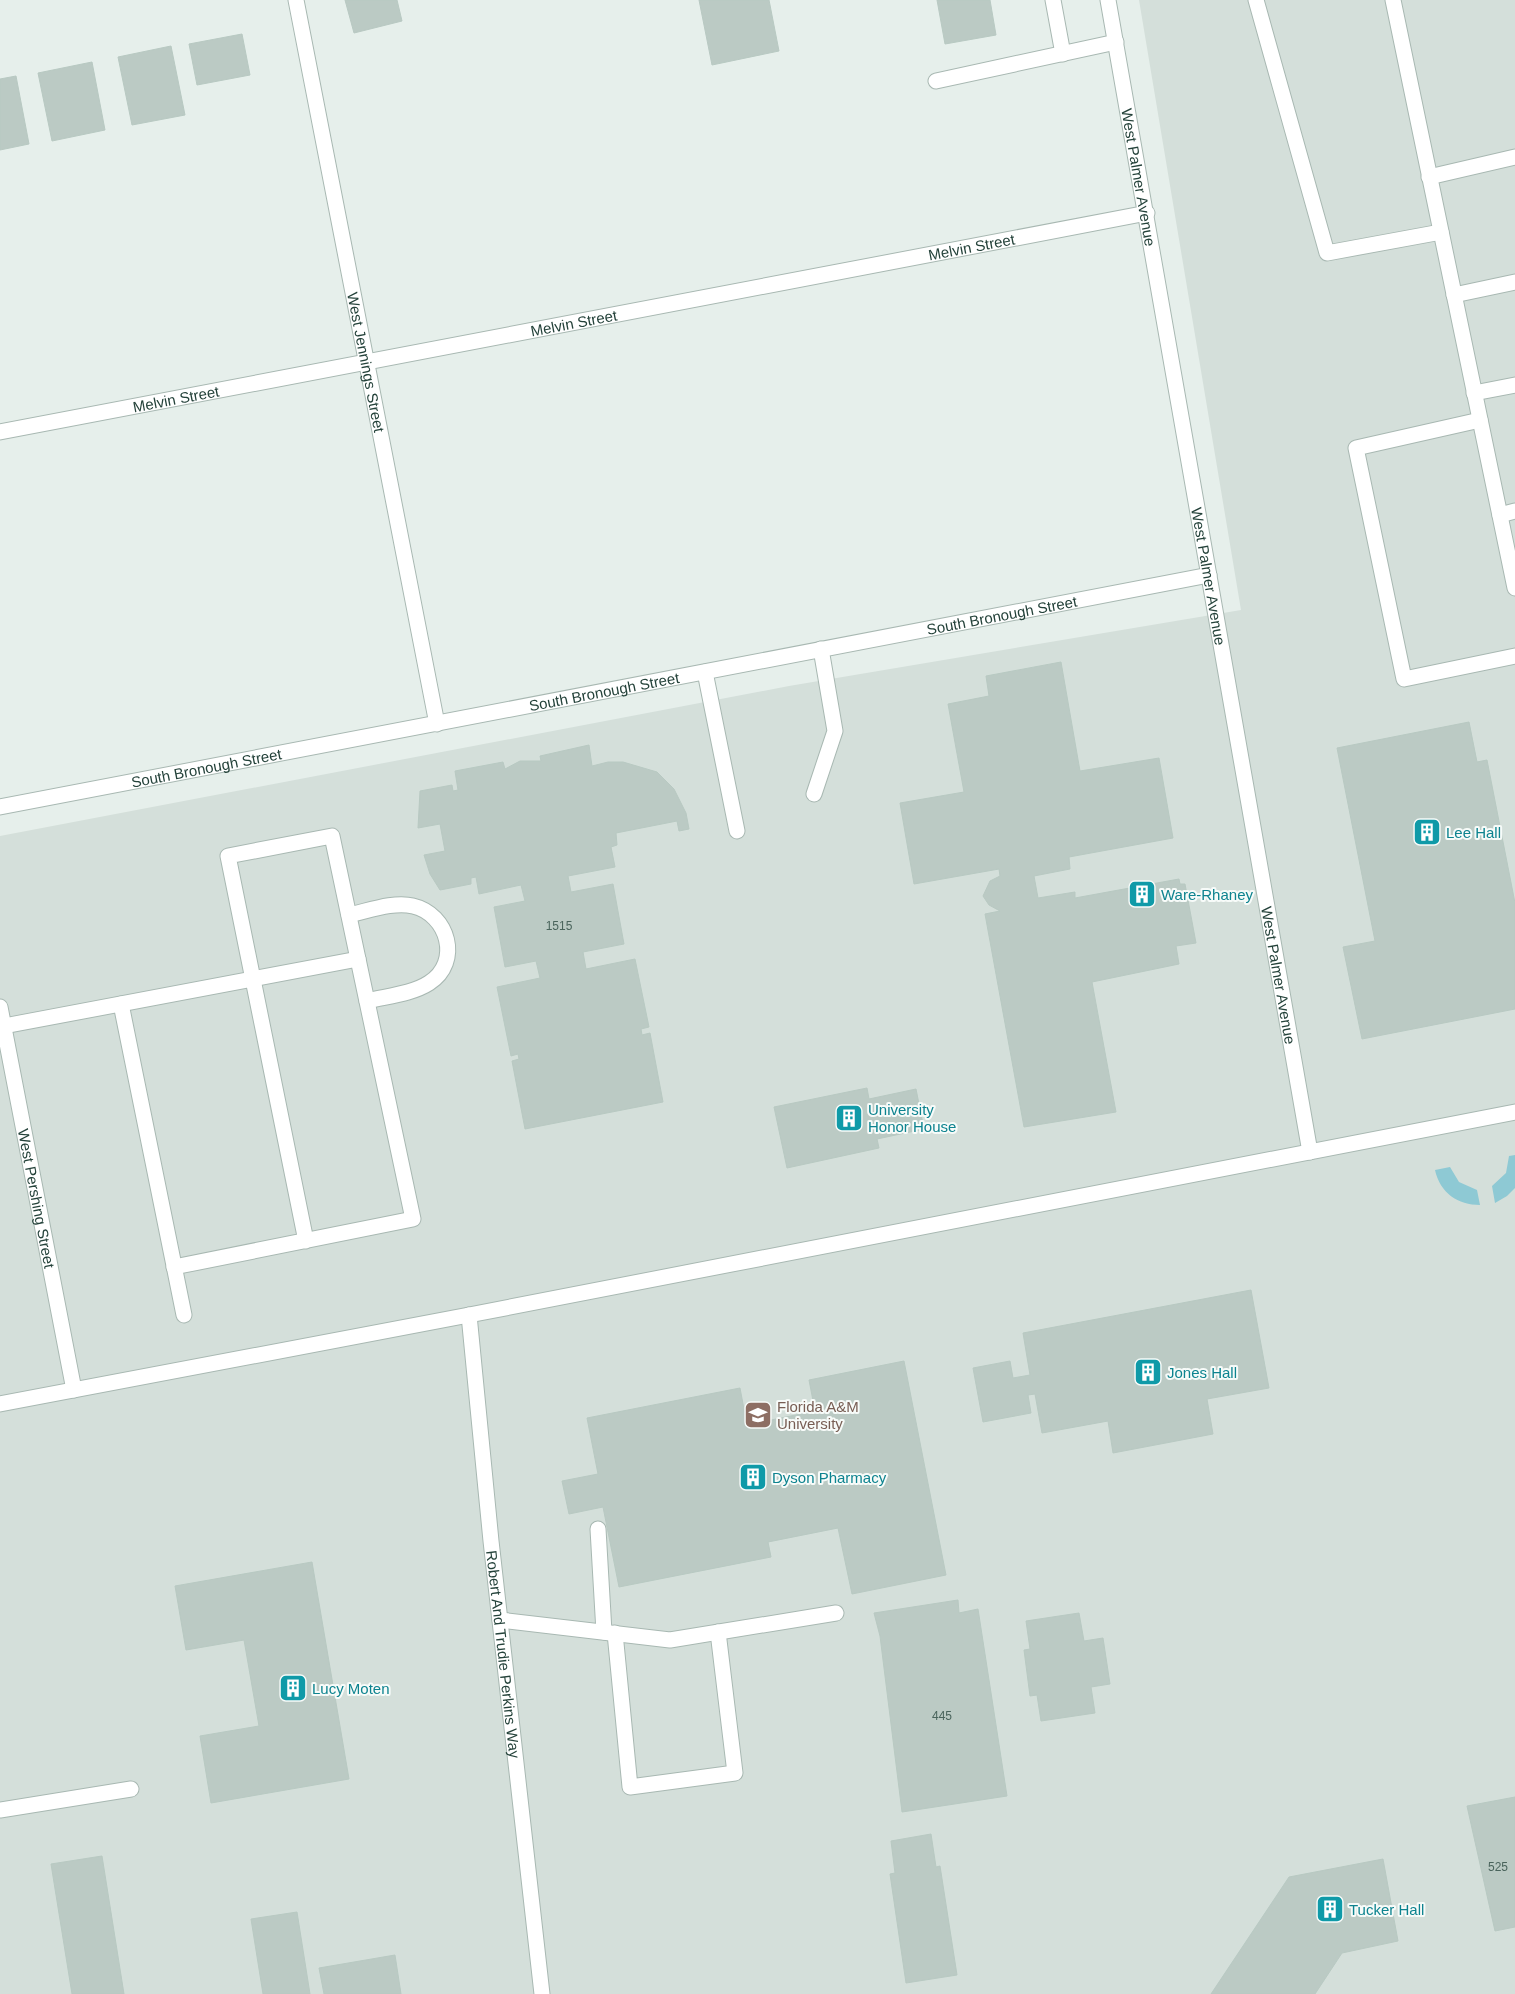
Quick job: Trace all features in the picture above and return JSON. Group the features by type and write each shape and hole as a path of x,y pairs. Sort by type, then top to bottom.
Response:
{"street":[{"name":"West Jennings Street","path":"296,0 437,724"},
{"path":"1053,0 1063,54"},
{"name":"West Palmer Avenue","path":"1108,0 1147,213 1208,575 1310,1152"},
{"path":"1256,0 1327,252 1441,232"},
{"path":"1393,0 1515,588"},
{"path":"936,82 1116,42"},
{"path":"1430,177 1515,157"},
{"name":"Melvin Street","path":"0,432 1147,213"},
{"path":"1454,295 1515,282"},
{"path":"1474,393 1515,385"},
{"path":"1480,420 1356,448 1404,679 1515,656"},
{"path":"1500,515 1515,512"},
{"name":"South Bronough Street","path":"0,807 1208,575"},
{"path":"814,794 835,731 822,649"},
{"path":"705,672 737,831"},
{"path":"174,1267 306,1241 412,1219 332,836 228,856 306,1241"},
{"path":"349,915 398,905 412,905 426,910 437,920 445,932 447,957 441,971 431,982 418,989 367,1001"},
{"path":"4,1026 358,959"},
{"path":"121,1004 184,1315"},
{"name":"West Pershing Street","path":"0,1007 74,1390"},
{"path":"0,1404 470,1315 1515,1112"},
{"name":"Robert And Trudie Perkins Way","path":"470,1315 500,1620 542,1994"},
{"path":"598,1529 609,1633 630,1787 735,1773 718,1632"},
{"path":"500,1620 670,1640 836,1613"},
{"path":"0,1810 131,1789"}],"shaded area":[{"name":"Florida A&M University","path":"1139,0 1515,0 1515,1994 0,1994 0,836 789,686 1241,610"}],"water":[{"path":"1515,1155 1515,1188 1507,1196 1495,1203 1492,1186 1506,1173 1509,1156"},
{"path":"1450,1167 1459,1182 1477,1190 1480,1205 1457,1200 1441,1185 1435,1170"}],"building":[{"path":"345,0 397,0 402,21 354,33"},
{"path":"699,0 769,0 779,51 712,65"},
{"path":"937,0 990,0 996,35 945,44"},
{"path":"242,34 250,75 197,85 189,44"},
{"path":"171,46 185,115 132,125 118,57"},
{"path":"92,62 105,130 52,141 38,73"},
{"path":"16,76 29,144 0,150 0,79"},
{"name":"Ware-Rhaney","path":"1061,662 1080,771 1159,758 1173,838 1069,857 1070,869 1034,876 1038,898 1075,892 1075,898 1179,879 1180,884 1185,884 1196,943 1176,946 1179,964 1092,982 1116,1112 1024,1127 985,914 1000,911 989,905 983,896 990,881 1000,876 999,869 914,884 900,803 964,792 948,704 989,696 986,676"},
{"name":"Lee Hall","path":"1469,722 1477,762 1487,760 1515,903 1515,1009 1362,1039 1343,947 1375,941 1337,748"},
{"path":"589,745 592,766 608,762 623,762 657,772 674,789 686,813 689,829 679,831 677,821 616,833 617,845 611,847 615,867 568,876 571,892 613,884 624,944 583,952 586,969 635,959 649,1027 641,1029 642,1035 650,1033 663,1102 525,1129 512,1061 519,1059 518,1054 511,1056 497,987 540,978 536,961 505,967 494,907 525,901 521,885 479,894 476,877 471,878 471,884 440,890 430,874 424,855 445,851 440,824 418,828 420,791 452,785 453,791 458,790 455,771 503,762 505,769 520,761 541,761 540,756"},
{"name":"University Honor House","path":"867,1088 869,1099 916,1089 924,1129 877,1139 879,1148 787,1168 774,1107"},
{"name":"Jones Hall","path":"1251,1290 1269,1388 1207,1399 1213,1434 1113,1453 1108,1421 1042,1433 1035,1394 1028,1395 1031,1413 983,1422 973,1368 1010,1361 1013,1378 1030,1375 1023,1333"},
{"name":"Dyson Pharmacy","path":"904,1361 946,1575 852,1594 838,1528 768,1542 771,1557 619,1587 603,1507 569,1514 562,1481 598,1474 587,1418 740,1388 747,1425 815,1411 809,1380"},
{"name":"Lucy Moten","path":"312,1562 349,1779 211,1803 200,1736 259,1726 244,1640 186,1650 175,1586"},
{"path":"958,1600 959,1613 978,1609 1007,1796 902,1812 880,1636 874,1613"},
{"path":"1079,1613 1084,1641 1103,1638 1110,1684 1091,1687 1095,1713 1041,1721 1037,1695 1030,1696 1024,1650 1030,1649 1026,1621"},
{"path":"1515,1797 1515,1927 1495,1931 1467,1806"},
{"path":"931,1834 936,1867 940,1866 957,1975 906,1983 890,1874 895,1873 891,1841"},
{"path":"102,1856 124,1994 72,1994 51,1864"},
{"name":"Tucker Hall","path":"1383,1859 1398,1941 1342,1953 1315,1994 1211,1994 1289,1877"},
{"path":"297,1912 310,1994 263,1994 251,1919"},
{"path":"395,1955 401,1994 324,1994 319,1968"}],"place":[{"name":"Lee Hall","path":"1427,832"},
{"name":"Ware-Rhaney","path":"1142,894"},
{"name":"University Honor House","path":"849,1118"},
{"name":"Jones Hall","path":"1148,1372"},
{"name":"Florida A&M University","path":"758,1415"},
{"name":"Dyson Pharmacy","path":"753,1477"},
{"name":"Lucy Moten","path":"293,1688"},
{"name":"Tucker Hall","path":"1330,1909"}]}
